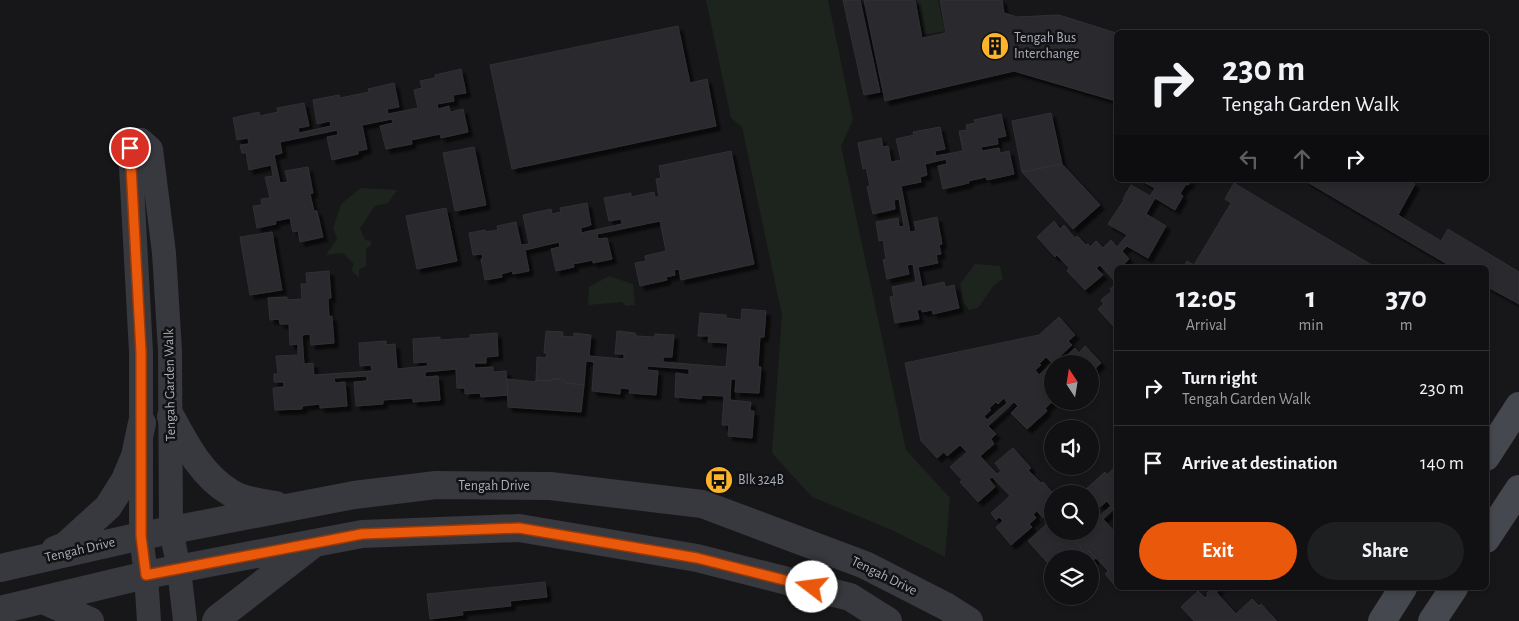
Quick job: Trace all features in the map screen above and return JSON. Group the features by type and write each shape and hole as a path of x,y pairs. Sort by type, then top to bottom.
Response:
{"main road":[{"path":"1489,452 1519,406"},
{"path":"1489,534 1519,489"},
{"path":"1382,621 1402,590"},
{"path":"1432,621 1453,590"}],"street":[{"name":"Tengah Garden Walk","path":"149,621 141,536 141,149 164,263 170,351 171,530 179,569 185,621"},
{"path":"171,416 192,455 213,479 232,494 254,501 290,507"},
{"path":"30,561 65,546 108,507 125,480 135,456 142,423"},
{"name":"Tengah Drive","path":"0,568 141,536 354,495 436,486 550,486 702,504 865,565 969,621"},
{"path":"0,610 146,575 362,534 519,528 697,558 850,597 888,621"},
{"path":"216,621 316,542"},
{"path":"43,600 90,621"}],"shaded area":[{"path":"706,0 828,0 853,120 841,146 906,450 950,498 945,557 894,531 812,497 772,453 782,315 742,127 731,118"},
{"path":"917,0 938,0 945,31 924,35"},
{"path":"361,188 397,190 388,203 375,206 360,228 365,240 371,241 371,245 366,249 366,266 359,270 359,278 352,271 353,263 343,253 326,255 337,239 333,228 341,204"},
{"path":"975,264 1000,266 1003,279 994,285 978,308 969,310 964,303 960,284"},
{"path":"609,276 633,284 635,305 626,306 622,302 588,305 589,287"}],"building":[{"path":"843,0 860,0 880,92 864,95"},
{"name":"Tengah Bus Interchange","path":"864,0 915,0 922,38 946,33 940,0 1002,0 1004,13 1017,17 1059,15 1114,32 1114,100 1014,71 885,101"},
{"path":"678,26 690,83 707,79 716,126 512,169 490,65"},
{"path":"461,69 466,93 453,95 454,101 437,104 438,109 449,106 450,112 463,109 468,132 441,138 440,134 411,140 412,144 386,149 380,126 393,123 392,119 362,125 367,149 358,151 358,154 332,160 327,137 338,135 337,130 280,142 282,153 274,155 280,183 288,182 285,171 308,167 313,193 310,194 314,211 317,211 323,237 300,242 298,231 293,232 290,218 275,221 276,224 257,228 253,206 262,205 261,199 270,198 265,177 273,176 271,165 249,170 246,153 242,153 240,145 249,144 248,138 237,140 233,118 259,112 260,116 278,112 277,108 304,103 309,126 298,128 299,133 331,126 330,121 317,124 313,100 339,95 340,98 369,92 368,89 394,83 399,107 387,109 388,114 418,108 414,90 422,88 420,81 435,78 435,75"},
{"path":"1051,113 1062,164 1022,172 1012,121"},
{"path":"1001,114 1006,136 997,138 998,144 981,147 982,151 999,148 1000,153 1009,151 1014,174 987,180 986,177 943,189 938,166 947,164 946,159 925,164 927,175 920,177 921,182 901,186 910,232 916,231 914,222 937,217 942,244 939,245 941,254 936,255 938,263 918,267 922,287 944,282 945,287 954,285 959,308 933,314 932,310 922,312 922,309 917,310 919,319 895,323 890,297 894,296 892,287 916,282 913,264 907,265 909,274 887,279 883,260 886,259 883,240 879,241 876,222 898,218 899,227 904,226 899,199 894,200 895,209 873,214 867,187 870,186 866,168 863,169 858,143 881,138 883,147 888,146 891,162 901,160 896,139 914,135 913,132 940,127 945,149 935,151 936,156 963,151 959,131 967,130 966,125 975,123 974,120"},
{"path":"474,147 486,205 455,211 443,153"},
{"path":"731,151 754,264 681,280 679,269 674,270 675,275 666,277 667,280 640,286 635,263 646,261 645,256 666,251 660,221 597,234 598,239 607,238 612,259 593,263 593,260 573,264 574,267 556,271 551,249 560,247 559,242 525,250 529,271 513,274 512,271 501,274 502,277 485,280 481,259 483,258 482,254 473,255 469,233 498,230 497,226 516,222 521,245 529,244 523,215 551,209 552,214 561,212 560,208 587,203 591,225 581,228 581,233 622,224 621,219 609,221 604,198 631,193 631,197 654,192 655,197 659,197 656,179 661,178 659,166"},
{"path":"1062,164 1100,205 1073,229 1022,172"},
{"path":"1144,182 1190,182 1188,185 1186,184 1180,194 1183,196 1175,210 1155,198 1146,214 1166,226 1148,258 1127,246 1122,251 1129,259 1123,265 1114,265 1114,281 1100,265 1096,268 1103,275 1085,290 1067,271 1069,268 1057,255 1055,257 1037,237 1054,221 1060,229 1064,225 1075,238 1077,236 1090,247 1096,241 1103,248 1111,240 1117,247 1127,235 1108,224 1124,200 1131,185 1150,196 1155,188"},
{"path":"1307,182 1412,182 1415,184 1398,215 1441,241 1448,229 1519,272 1519,304 1489,288 1489,265 1449,265"},
{"path":"1234,183 1372,265 1194,265 1231,203 1225,199"},
{"path":"446,208 457,261 417,269 406,216"},
{"path":"272,232 282,290 250,295 240,237"},
{"path":"1187,261 1194,265 1185,265"},
{"path":"329,271 331,298 328,298 329,317 332,316 334,343 311,345 310,334 302,335 304,364 313,363 314,375 372,371 371,365 360,366 359,343 386,341 386,345 395,344 397,369 428,366 427,362 414,363 413,339 440,337 440,340 470,338 470,335 497,333 498,356 486,357 486,363 474,363 475,368 493,367 493,372 506,371 508,395 481,397 480,393 465,394 465,388 457,388 456,369 425,372 425,377 438,376 440,400 413,402 413,398 383,400 383,404 356,406 354,382 367,381 367,376 334,378 335,383 345,382 347,406 320,408 320,404 302,406 302,409 275,410 273,388 284,387 284,382 274,382 274,374 278,374 276,356 298,355 298,344 290,345 289,324 280,324 279,319 270,320 268,298 287,297 287,300 302,299 301,284 307,284 306,273"},
{"path":"1114,286 1113,326 1098,309 1104,304 1101,300 1112,291 1110,289"},
{"path":"742,309 766,311 764,337 760,337 758,367 761,367 759,393 735,392 736,379 731,379 730,400 751,402 750,411 754,411 752,438 728,436 729,425 722,425 724,396 702,395 701,399 675,397 676,373 689,375 689,369 647,366 647,370 658,371 656,395 629,393 630,389 620,388 620,394 592,391 594,362 586,361 584,385 565,383 565,380 561,379 552,379 552,381 536,380 537,357 546,358 547,353 544,353 546,331 563,332 562,336 574,337 574,333 591,335 589,356 624,359 624,354 615,354 617,331 635,333 636,336 674,335 672,357 663,357 663,362 726,367 728,343 708,342 709,336 698,336 700,313 726,315 726,318 741,320"},
{"path":"1059,317 1075,335 1068,341 1072,345 1061,355 1044,355 1044,359 1039,364 1041,365 1035,370 1039,375 1044,370 1042,378 1044,380 1044,410 1047,411 1027,429 1011,413 1018,406 1014,402 988,426 996,434 991,439 994,444 980,456 997,474 1001,471 995,463 1013,448 1031,468 1028,470 1041,483 1043,482 1046,485 1044,485 1044,517 1037,511 1033,514 1036,518 1029,524 1032,527 1011,545 996,527 1003,521 999,517 996,520 991,513 1010,496 992,477 989,479 995,487 978,502 960,482 962,480 950,467 967,452 960,445 947,456 944,452 937,458 921,441 905,363 1039,335","holes":["1004,398 1007,403 987,420 984,416 996,402 998,404"]},
{"path":"1085,346 1093,355 1067,355 1075,348 1079,353"},
{"path":"507,379 535,382 536,380 565,380 565,383 584,385 581,412 508,407"},
{"path":"1114,468 1114,509 1103,519 1114,531 1114,585 1105,574 1108,571 1099,562 1099,550 1082,550 1073,540 1099,540 1099,516 1111,506 1107,501 1100,507 1099,485 1091,485 1105,472 1107,475"},
{"path":"1044,526 1044,540 1074,540 1083,550 1044,550 1044,559 1028,541"},
{"path":"545,582 547,597 510,601 511,606 462,611 463,615 430,619 427,594"},
{"path":"1211,590 1218,590 1216,592 1236,614 1252,599 1259,606 1261,604 1277,621 1194,621 1181,607 1198,591 1205,598 1208,595 1207,593"}],"place":[{"name":"Tengah Bus Interchange","path":"995,46"},
{"name":"Blk 324B","path":"719,480"}],"route":[{"path":"130,148 141,352 141,536 146,575 362,534 519,528 697,558 812,587"}]}
